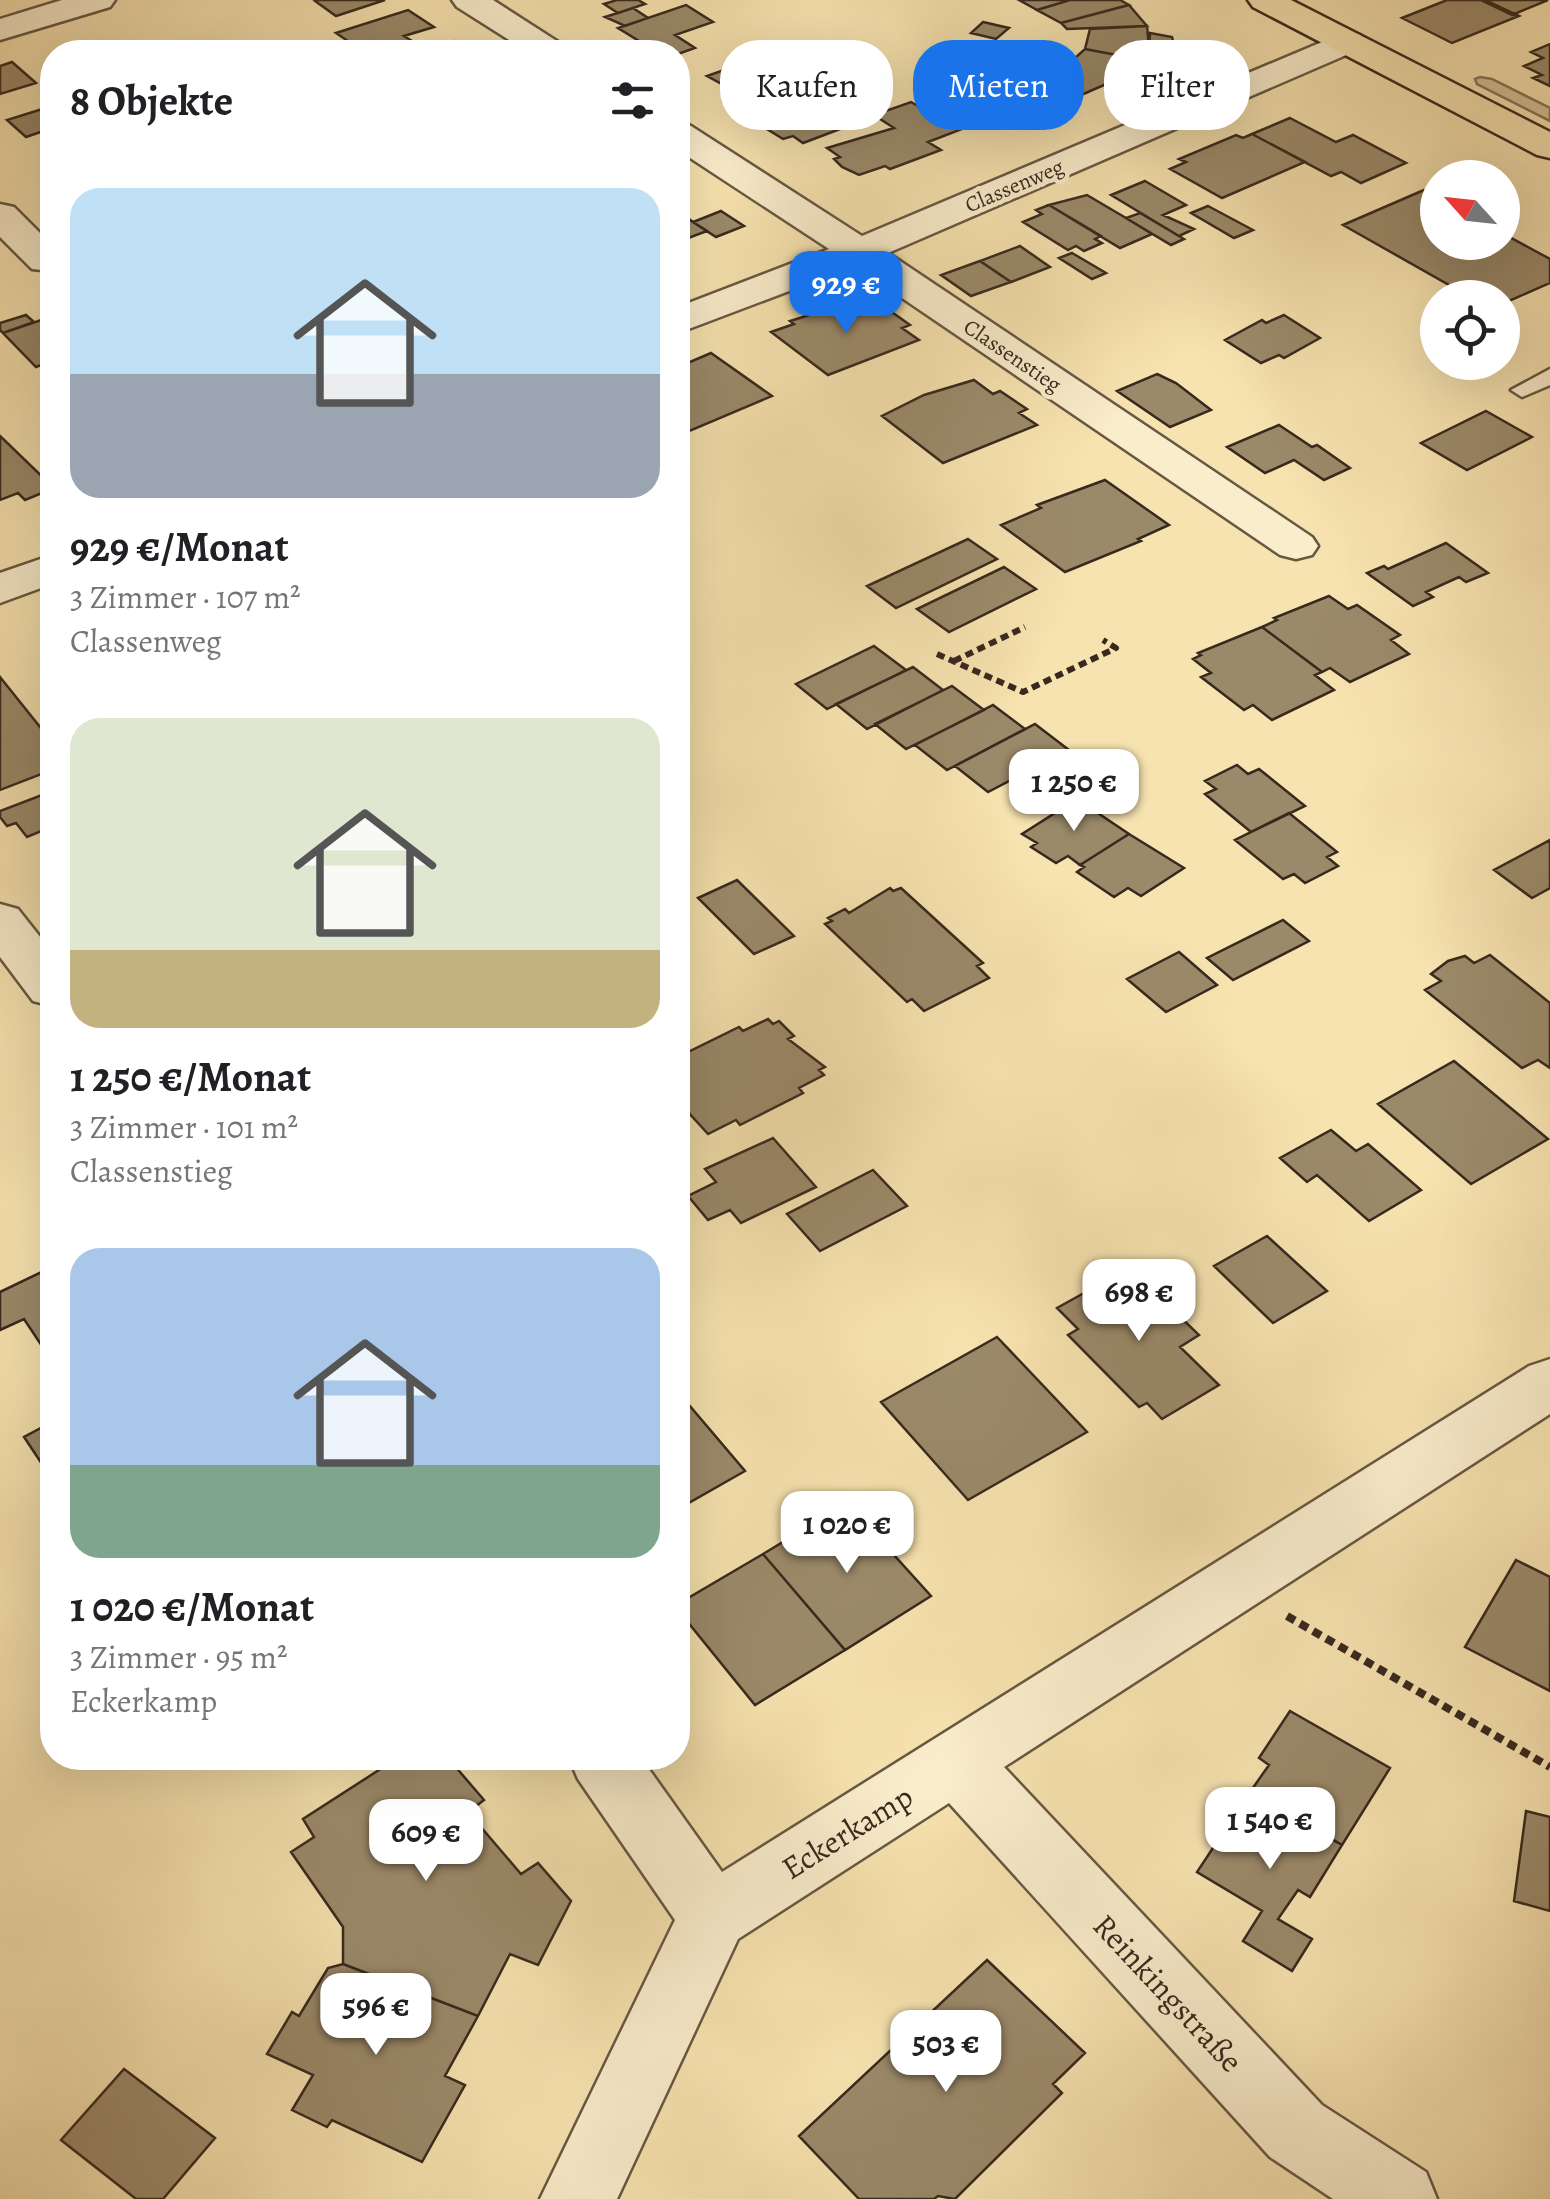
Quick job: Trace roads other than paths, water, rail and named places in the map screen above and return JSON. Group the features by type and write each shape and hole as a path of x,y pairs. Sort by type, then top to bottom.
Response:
{"main road":[{"path":"1265,0 1295,8 1348,42 1550,147"}],"street":[{"path":"0,30 98,0"},
{"path":"470,0 532,40"},
{"name":"Classenweg","path":"690,316 859,251 1348,42"},
{"name":"Classenstieg","path":"690,142 1296,546"},
{"path":"0,215 40,257"},
{"path":"0,589 40,573"},
{"path":"0,922 40,973"},
{"name":"Eckerkamp","path":"713,1916 1550,1382"},
{"name":"Reinkingstraße","path":"956,1764 1296,2131 1399,2199"},
{"path":"578,2199 713,1916 610,1770"}],"lane":[{"path":"1522,390 1550,376"}]}
